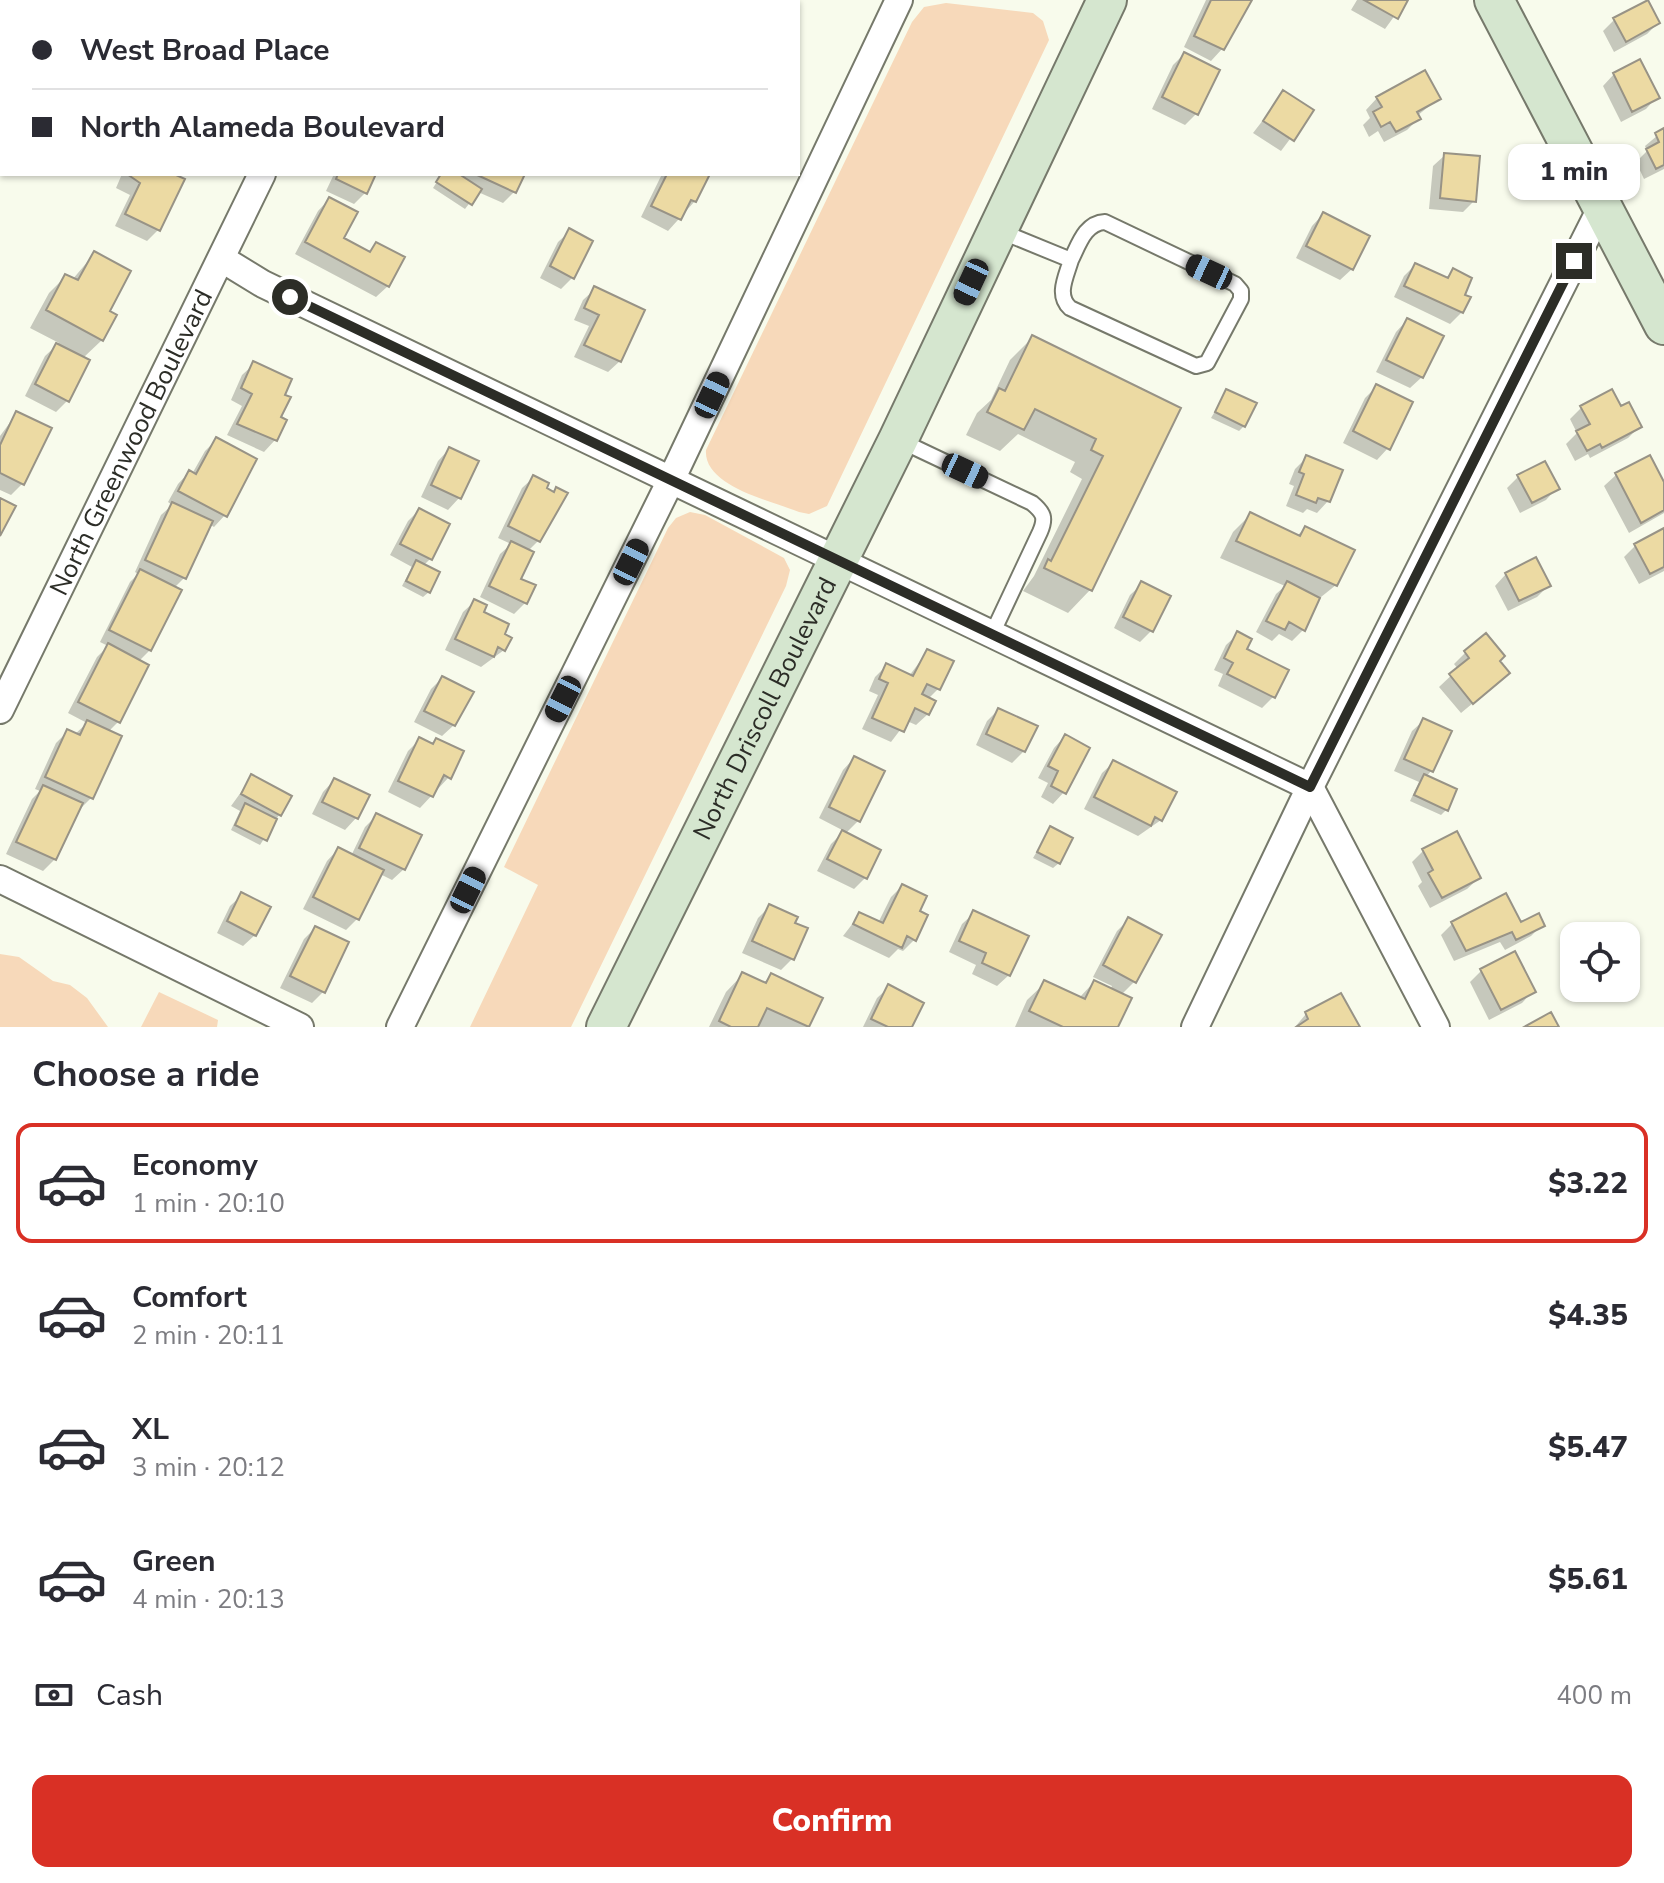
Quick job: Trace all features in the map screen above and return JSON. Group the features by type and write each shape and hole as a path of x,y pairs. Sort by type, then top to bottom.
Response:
{"main road":[{"name":"North Driscoll Boulevard","path":"606,1027 898,440 1100,1"},
{"path":"1503,3 1664,325"}],"street":[{"path":"400,1027 671,480 899,0"},
{"name":"North Greenwood Boulevard","path":"0,710 261,176"},
{"path":"1195,1027 1310,787 1602,206"},
{"path":"222,259 263,284 838,557 1310,787 1436,1027"},
{"path":"0,879 300,1027"}],"lane":[{"path":"1105,222 1235,284 1241,291 1241,299 1207,363 1196,366 1070,308 1063,301 1062,292 1071,260 1087,230 1095,223 1105,222"},
{"path":"996,230 1071,260"},
{"path":"898,440 1032,503 1043,512 1045,521 993,632"}],"shaded area":[{"path":"946,3 1033,13 1043,21 1049,40 827,506 809,514 799,512 727,483 708,463 706,450 912,22 924,7"},
{"path":"690,512 705,515 784,558 790,570 786,586 571,1027 470,1027 538,885 504,867 668,528 676,518"},
{"path":"0,954 19,957 53,981 70,985 87,998 108,1027 0,1027"},
{"path":"159,992 218,1020 217,1027 141,1027"}],"building":[{"path":"1211,0 1252,0 1224,50 1194,36"},
{"path":"1364,0 1408,0 1398,19"},
{"path":"1648,0 1660,23 1626,42 1613,18"},
{"path":"1184,52 1220,70 1198,115 1162,97"},
{"path":"1640,59 1660,98 1632,112 1613,73"},
{"path":"1425,70 1441,99 1417,112 1421,119 1396,132 1390,122 1381,127 1373,112 1382,107 1376,97"},
{"path":"1283,90 1314,110 1294,141 1263,121"},
{"path":"1664,128 1664,165 1656,169 1646,149 1659,142 1655,133"},
{"path":"1444,153 1480,156 1476,202 1440,198"},
{"path":"130,176 178,176 185,179 160,231 125,214 140,183"},
{"path":"337,176 375,176 367,194 336,179"},
{"path":"440,176 462,176 482,189 472,205 436,182"},
{"path":"479,176 524,176 516,193"},
{"path":"666,176 709,176 696,202 691,200 681,220 651,206"},
{"path":"329,197 358,212 344,238 370,252 376,242 405,257 389,287 305,242"},
{"path":"1323,212 1370,236 1353,270 1306,246"},
{"path":"569,228 593,241 574,279 550,266"},
{"path":"94,251 131,271 110,311 117,315 103,341 46,310 65,274 78,280"},
{"path":"1415,263 1448,278 1453,268 1472,278 1465,295 1471,297 1463,313 1404,286"},
{"path":"594,286 645,310 621,362 584,345 599,315 584,308"},
{"path":"1407,318 1444,336 1423,378 1386,360"},
{"path":"1032,335 1181,408 1092,591 1044,568 1048,559 1051,561 1103,456 1091,450 1096,439 1035,409 1024,430 987,412 999,388 1005,391"},
{"path":"56,343 90,360 69,402 35,384"},
{"path":"253,361 292,379 285,395 291,397 281,417 287,420 277,441 237,424 252,394 241,388"},
{"path":"1376,384 1413,402 1390,450 1353,431"},
{"path":"1226,389 1257,403 1245,427 1215,412"},
{"path":"1612,389 1621,406 1629,402 1642,427 1602,448 1600,444 1587,451 1576,431 1590,424 1580,406"},
{"path":"16,411 52,428 24,485 0,473 0,445"},
{"path":"216,437 257,459 227,517 178,491 189,470 196,474"},
{"path":"449,447 479,461 461,499 431,485"},
{"path":"1306,455 1343,470 1330,502 1318,498 1316,503 1296,495 1304,474 1299,472"},
{"path":"1650,455 1664,482 1664,510 1641,523 1615,473"},
{"path":"1545,461 1560,489 1532,503 1517,475"},
{"path":"533,475 549,483 547,488 554,492 556,487 568,493 540,542 508,526"},
{"path":"0,498 16,506 0,536"},
{"path":"172,502 213,521 186,579 145,560"},
{"path":"419,508 450,524 432,560 400,544"},
{"path":"1250,512 1300,536 1305,526 1355,550 1337,586 1236,541"},
{"path":"1664,528 1664,567 1650,574 1634,544"},
{"path":"511,541 534,552 521,579 536,585 527,604 489,586"},
{"path":"1536,557 1551,586 1519,601 1505,573"},
{"path":"416,560 440,572 430,593 406,581"},
{"path":"140,569 182,590 151,651 109,630"},
{"path":"1141,581 1171,596 1153,632 1123,617"},
{"path":"1287,581 1320,598 1305,631 1289,622 1285,630 1266,621"},
{"path":"474,599 487,605 484,612 509,624 505,634 512,638 505,651 498,647 494,657 455,639"},
{"path":"1237,631 1252,639 1247,649 1289,670 1275,698 1227,674 1233,663 1224,658"},
{"path":"1486,633 1505,656 1500,661 1510,673 1473,704 1449,674 1469,658 1464,651"},
{"path":"108,643 149,665 120,723 78,702"},
{"path":"927,649 954,661 940,690 927,684 922,694 936,701 929,715 915,708 904,732 872,718 888,683 879,679 886,663 913,676"},
{"path":"442,676 474,692 455,726 424,711"},
{"path":"998,708 1038,726 1025,752 986,734"},
{"path":"1423,718 1452,731 1433,772 1404,759"},
{"path":"87,720 122,736 93,799 45,777 67,729 80,735"},
{"path":"1065,734 1090,748 1066,794 1051,786 1058,771 1048,766"},
{"path":"419,737 433,744 436,738 464,751 451,779 444,775 433,797 398,781"},
{"path":"854,756 885,771 860,822 829,807"},
{"path":"1113,760 1177,792 1162,821 1155,817 1151,826 1094,797"},
{"path":"251,774 292,796 281,816 241,794"},
{"path":"1424,774 1457,789 1448,811 1414,795"},
{"path":"334,778 370,795 358,819 322,802"},
{"path":"43,785 83,803 56,860 16,842"},
{"path":"245,803 277,819 267,841 235,825"},
{"path":"376,813 422,835 405,870 359,848"},
{"path":"1050,826 1073,838 1060,864 1037,852"},
{"path":"842,830 881,850 867,879 827,859"},
{"path":"1457,831 1481,878 1442,898 1428,873 1433,870 1422,849"},
{"path":"338,847 384,870 359,920 313,897"},
{"path":"902,884 927,896 920,911 928,915 916,941 907,936 902,948 853,924 859,912 883,923"},
{"path":"241,892 271,907 256,936 227,921"},
{"path":"1506,893 1521,922 1539,913 1545,926 1516,940 1512,932 1466,951 1451,922"},
{"path":"769,904 798,917 795,923 808,928 794,960 752,941"},
{"path":"973,910 1029,936 1010,976 982,963 986,953 959,941"},
{"path":"1128,917 1162,935 1136,983 1103,965"},
{"path":"315,926 349,942 325,993 290,976"},
{"path":"1515,951 1536,992 1501,1010 1480,969"},
{"path":"742,972 766,983 771,973 823,998 809,1027 767,1008 758,1027 731,1027 719,1021"},
{"path":"1044,980 1085,999 1094,980 1132,998 1118,1027 1063,1027 1029,1011"},
{"path":"888,984 924,1003 912,1027 888,1027 871,1019"},
{"path":"1341,993 1360,1027 1296,1027 1308,1019 1305,1012"},
{"path":"1551,1012 1559,1027 1524,1027"}],"route":[{"path":"290,297 864,570 1310,787 1574,261"}]}
